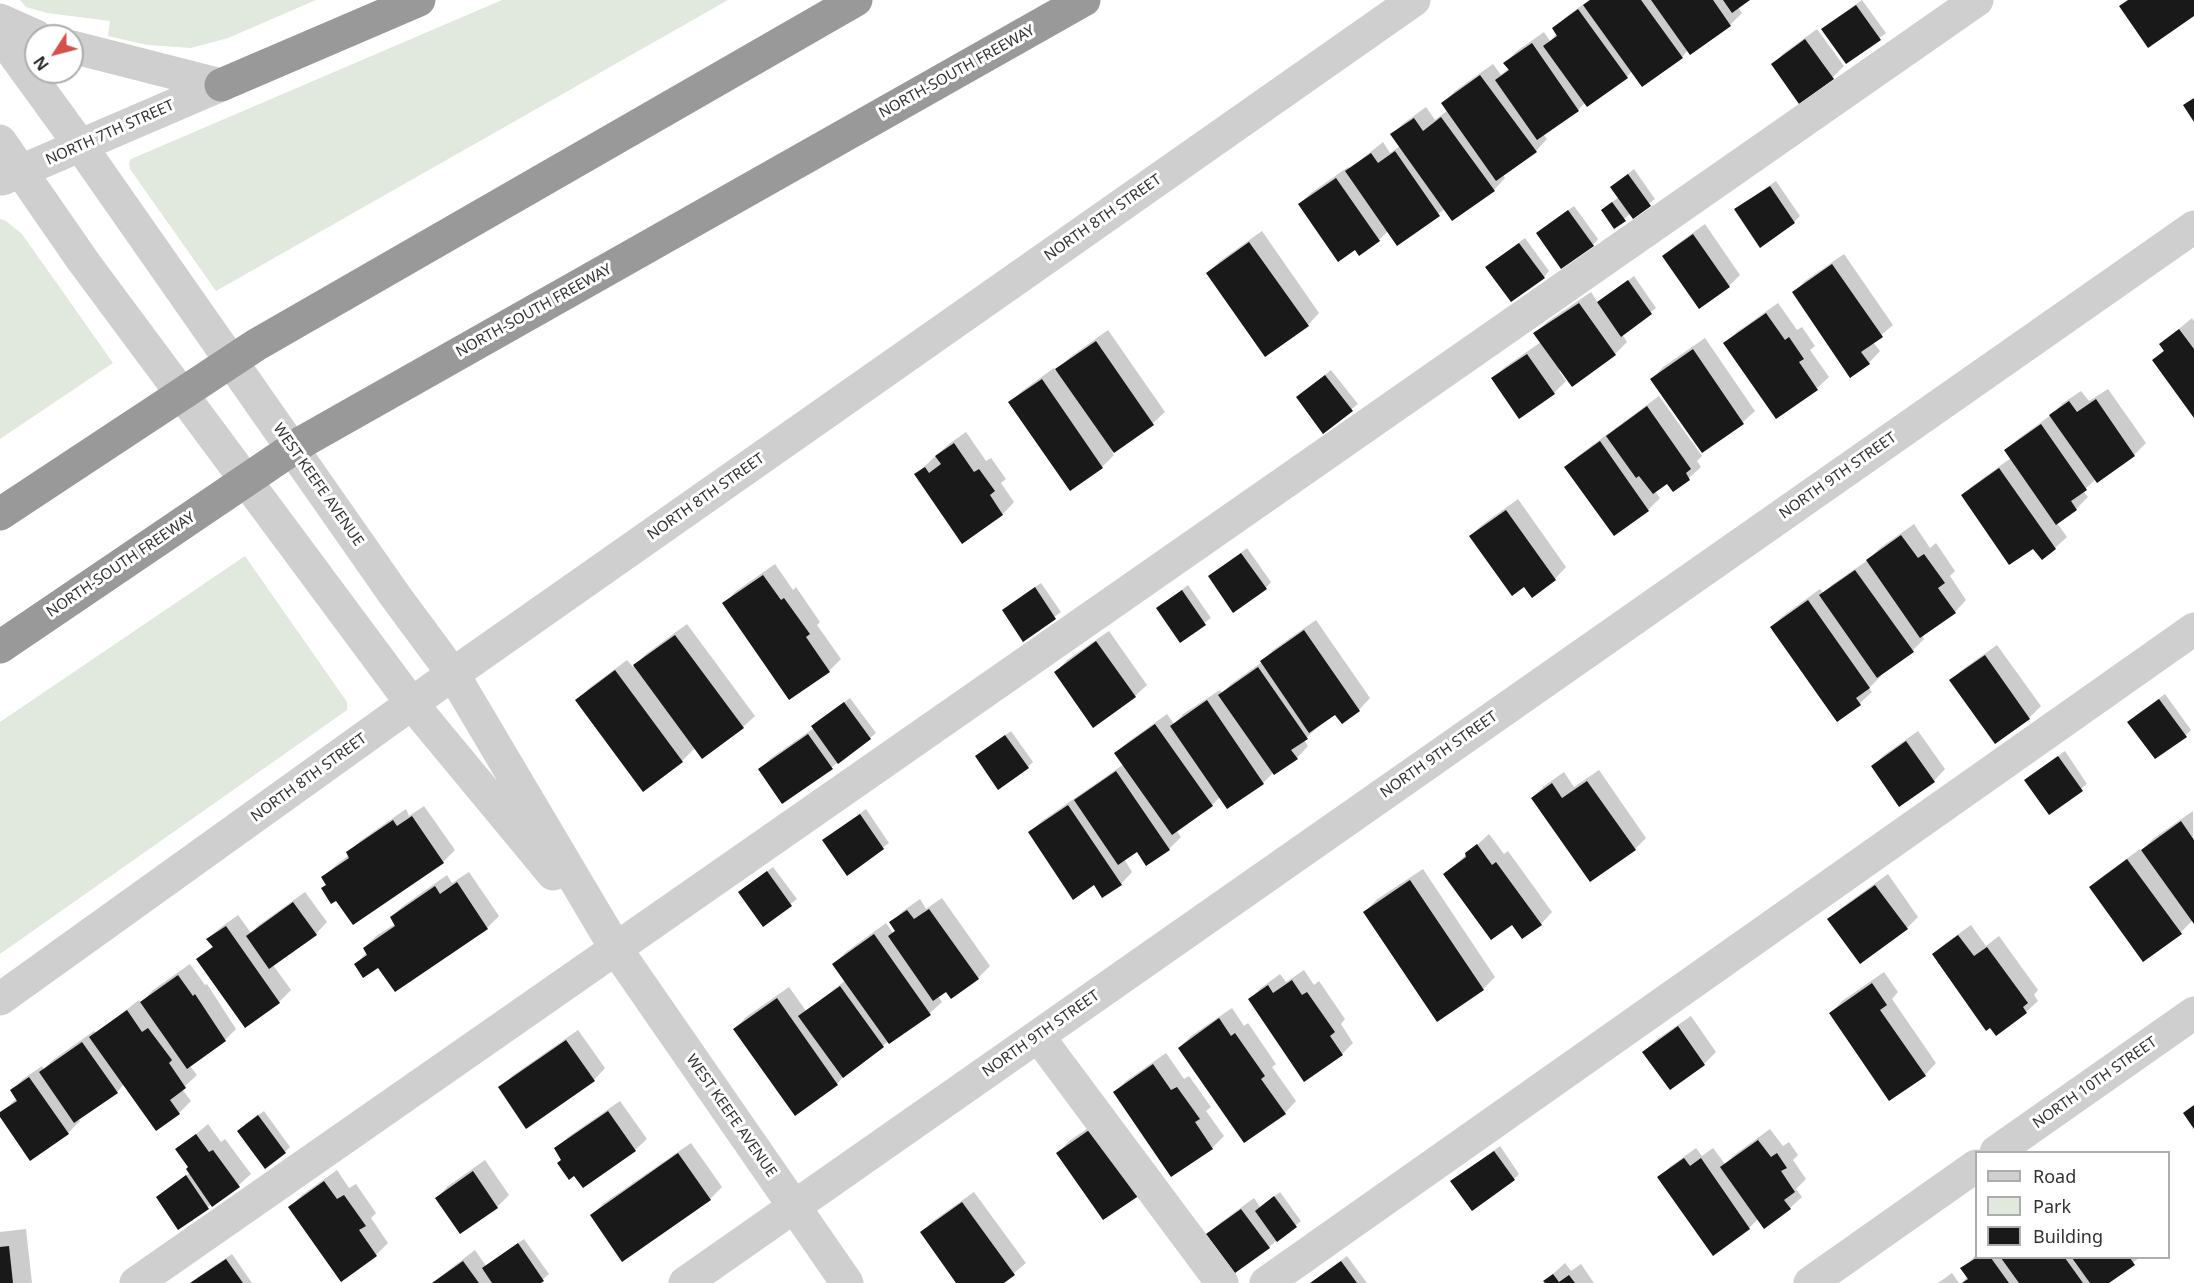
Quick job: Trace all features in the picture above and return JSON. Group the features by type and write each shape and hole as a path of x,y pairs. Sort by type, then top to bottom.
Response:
{"highway":[{"path":"221,85 419,0"},
{"path":"0,514 256,345 856,0"},
{"name":"NORTH-SOUTH FREEWAY","path":"0,647 304,441 1084,0"}],"street":[{"name":"NORTH 8TH STREET","path":"0,999 453,674 1414,0"},
{"path":"136,1283 1977,0"},
{"path":"0,20 24,31"},
{"name":"WEST KEEFE AVENUE","path":"0,34 396,597 453,674 616,949 847,1283"},
{"path":"84,50 221,85"},
{"name":"NORTH 7TH STREET","path":"10,176 221,85"},
{"name":"WEST KEEFE AVENUE","path":"0,141 10,176 82,261 412,704 616,949"},
{"name":"NORTH 9TH STREET","path":"685,1283 2194,227"},
{"path":"1266,1283 2194,629"},
{"name":"NORTH 10TH STREET","path":"1997,1151 2194,1013"},
{"path":"1038,1036 1222,1283"},
{"path":"1810,1283 1975,1167"}],"green space":[{"path":"20,0 316,0 228,38 191,48 147,45 108,36 110,21 47,13 26,7"},
{"path":"502,0 728,0 216,291 130,169 131,159"},
{"path":"0,219 22,234 113,363 0,439"},
{"path":"245,556 347,702 347,710 0,954 0,722"}],"building":[{"path":"1590,0 1641,0 1683,58 1642,87 1583,5"},
{"path":"1651,0 1713,0 1731,26 1690,55"},
{"path":"1723,0 1750,0 1732,13"},
{"path":"2128,0 2194,0 2194,16 2148,48 2119,6"},
{"path":"1856,5 1881,40 1846,64 1821,29"},
{"path":"1578,9 1628,78 1587,107 1543,46 1557,36 1552,28"},
{"path":"1805,39 1834,79 1799,104 1771,64"},
{"path":"1532,43 1579,111 1537,140 1495,80 1509,70 1503,63"},
{"path":"1480,75 1537,152 1496,181 1441,103"},
{"path":"2194,98 2194,122 2183,105"},
{"path":"1441,117 1495,191 1452,221 1390,134 1414,118 1423,131"},
{"path":"1395,151 1440,216 1397,246 1345,171 1371,153 1378,163"},
{"path":"1628,174 1651,206 1633,219 1610,187"},
{"path":"1336,178 1380,241 1359,256 1355,250 1338,262 1298,204"},
{"path":"1770,186 1795,223 1760,248 1734,209"},
{"path":"1612,202 1626,221 1614,229 1601,210"},
{"path":"1568,210 1594,246 1561,269 1536,233"},
{"path":"1693,234 1730,287 1699,309 1662,256"},
{"path":"1249,242 1309,326 1265,357 1206,273"},
{"path":"1519,243 1545,278 1511,302 1485,267"},
{"path":"1832,264 1883,337 1861,352 1870,364 1850,378 1792,292"},
{"path":"1628,280 1652,314 1621,337 1597,302"},
{"path":"1579,303 1616,355 1572,387 1533,333"},
{"path":"1766,313 1785,340 1789,337 1804,359 1799,362 1818,390 1776,419 1723,343"},
{"path":"2179,329 2194,349 2194,418 2152,360 2164,351 2159,344"},
{"path":"1096,341 1154,425 1114,453 1055,369"},
{"path":"1693,349 1744,424 1702,453 1650,379"},
{"path":"1527,354 1555,394 1519,419 1491,378"},
{"path":"1325,375 1353,411 1323,434 1296,397"},
{"path":"1042,379 1103,468 1070,491 1008,402"},
{"path":"2096,399 2135,456 2097,483 2049,415 2069,401 2077,412"},
{"path":"1647,406 1691,469 1686,473 1690,480 1673,492 1667,484 1653,494 1639,476 1636,478 1606,436"},
{"path":"2041,424 2087,490 2071,501 2077,510 2056,525 2004,450"},
{"path":"1600,441 1649,511 1614,536 1564,467"},
{"path":"954,443 974,472 979,469 995,491 990,495 1003,515 962,544 914,474 925,467 929,473 941,464 935,456"},
{"path":"1999,468 2056,549 2042,560 2033,549 2009,565 1961,495"},
{"path":"1506,510 1556,580 1532,598 1524,587 1512,596 1469,536"},
{"path":"1901,535 1918,558 1924,554 1945,583 1938,588 1956,613 1920,638 1866,560"},
{"path":"1241,553 1267,589 1233,613 1208,576"},
{"path":"1855,570 1914,652 1877,678 1819,595"},
{"path":"763,575 781,600 784,598 810,634 806,637 830,672 789,700 722,603"},
{"path":"1035,587 1056,619 1023,642 1002,610"},
{"path":"1182,590 1206,625 1180,643 1156,608"},
{"path":"1808,600 1870,688 1856,698 1861,705 1837,722 1770,627"},
{"path":"1304,630 1360,711 1342,724 1335,715 1309,733 1260,661"},
{"path":"675,635 744,728 702,759 633,665"},
{"path":"1096,641 1136,697 1093,728 1054,672"},
{"path":"1985,655 2030,719 1995,744 1949,680"},
{"path":"1258,667 1308,739 1291,750 1298,759 1274,775 1218,695"},
{"path":"615,670 683,762 643,792 575,700"},
{"path":"2159,699 2187,737 2155,759 2127,722"},
{"path":"1207,700 1264,784 1227,809 1170,726"},
{"path":"844,702 871,739 838,764 811,726"},
{"path":"1155,724 1213,806 1172,835 1114,753"},
{"path":"808,734 833,769 782,804 758,769"},
{"path":"1005,735 1029,768 998,790 975,756"},
{"path":"1906,741 1935,782 1899,807 1871,766"},
{"path":"2058,756 2083,791 2049,815 2024,780"},
{"path":"1116,771 1170,850 1146,866 1137,852 1118,865 1074,800"},
{"path":"1587,781 1636,850 1590,882 1531,798 1552,783 1562,798"},
{"path":"1068,805 1122,885 1102,898 1094,885 1073,900 1028,832"},
{"path":"860,814 884,849 847,876 822,840"},
{"path":"412,816 444,863 353,925 336,901 331,904 321,888 326,885 321,877 349,858 346,852 393,820 397,826"},
{"path":"2181,821 2194,840 2194,924 2141,850"},
{"path":"1477,844 1492,865 1496,862 1542,925 1522,939 1512,925 1491,940 1443,874 1466,857 1465,853"},
{"path":"2127,859 2182,934 2143,962 2089,887"},
{"path":"767,871 792,906 763,927 738,892"},
{"path":"1410,880 1484,990 1437,1022 1363,912"},
{"path":"457,882 488,929 395,992 378,968 363,978 354,964 367,955 363,948 395,926 390,917 435,886 440,894"},
{"path":"1875,885 1908,929 1860,964 1827,919"},
{"path":"293,902 317,935 269,969 246,936"},
{"path":"929,909 979,979 951,999 946,992 933,1001 888,936 895,931 889,922 907,910 914,919"},
{"path":"226,926 280,1003 245,1028 196,959 213,947 206,939"},
{"path":"874,934 931,1015 889,1044 832,964"},
{"path":"1958,935 1974,956 1987,947 2028,1003 2023,1007 2027,1013 1996,1036 1990,1028 1986,1031 1932,954"},
{"path":"178,975 193,996 195,994 226,1041 187,1069 140,1002"},
{"path":"1292,980 1302,995 1307,992 1335,1032 1330,1036 1343,1055 1304,1082 1248,999 1268,985 1273,993"},
{"path":"1872,983 1887,1005 1880,1010 1926,1076 1889,1101 1829,1013"},
{"path":"840,986 884,1047 843,1078 798,1016"},
{"path":"777,998 838,1085 795,1116 733,1029"},
{"path":"127,1010 142,1032 148,1028 172,1060 169,1063 186,1088 170,1100 180,1114 156,1131 89,1037"},
{"path":"1219,1018 1231,1036 1235,1033 1265,1076 1261,1079 1286,1114 1244,1143 1178,1048"},
{"path":"1678,1026 1705,1065 1670,1090 1642,1052"},
{"path":"566,1040 595,1081 526,1129 498,1087"},
{"path":"82,1042 118,1093 74,1123 39,1072"},
{"path":"1153,1064 1171,1090 1177,1087 1200,1119 1195,1122 1213,1149 1171,1177 1113,1092"},
{"path":"29,1077 69,1134 30,1161 0,1117 0,1112 17,1101 10,1090"},
{"path":"2194,1105 2194,1129 2183,1113"},
{"path":"608,1111 636,1151 583,1188 574,1176 569,1180 557,1163 561,1160 554,1148"},
{"path":"258,1115 286,1153 265,1169 237,1131"},
{"path":"1095,1126 1143,1193 1103,1220 1056,1153"},
{"path":"196,1134 209,1152 213,1150 240,1187 212,1207 175,1149"},
{"path":"1758,1140 1771,1157 1777,1153 1787,1168 1781,1171 1795,1192 1784,1200 1791,1209 1764,1229 1720,1167"},
{"path":"1494,1151 1515,1180 1472,1211 1450,1181"},
{"path":"678,1153 711,1200 622,1262 590,1215"},
{"path":"1684,1158 1690,1166 1701,1158 1750,1229 1713,1256 1657,1177"},
{"path":"473,1171 498,1208 460,1234 435,1198"},
{"path":"186,1175 209,1209 178,1230 156,1197"},
{"path":"324,1181 337,1199 344,1195 366,1226 359,1230 377,1256 341,1282 288,1207"},
{"path":"1274,1196 1297,1227 1277,1242 1255,1211"},
{"path":"962,1202 1015,1275 1004,1283 956,1283 920,1232"},
{"path":"1241,1209 1270,1248 1235,1273 1206,1234"},
{"path":"518,1243 544,1281 541,1283 492,1283 482,1268"},
{"path":"9,1246 13,1283 0,1283 0,1247"},
{"path":"226,1259 243,1283 190,1283"},
{"path":"1975,1259 1992,1259 2009,1283 1962,1283 1968,1279 1960,1268"},
{"path":"2002,1259 2066,1259 2083,1283 2019,1283"},
{"path":"2073,1259 2131,1259 2135,1265 2109,1283 2090,1283"},
{"path":"463,1261 479,1283 432,1283"},
{"path":"1341,1261 1357,1283 1310,1283"},
{"path":"1553,1274 1559,1282 1569,1275 1575,1283 1545,1283 1543,1281"}]}
